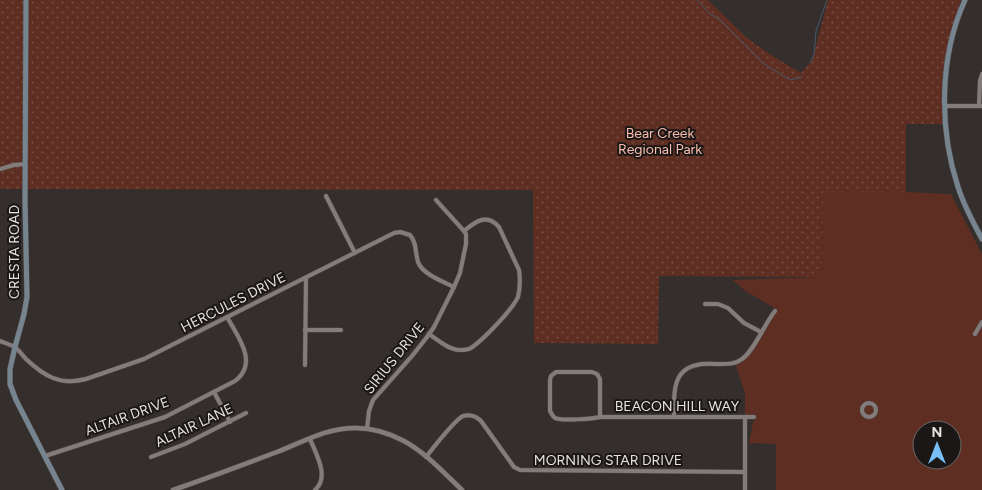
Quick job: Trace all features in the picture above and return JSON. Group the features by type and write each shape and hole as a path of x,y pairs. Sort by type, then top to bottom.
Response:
{"main road":[{"name":"CRESTA ROAD","path":"26,0 25,164 27,297 10,369 10,384 16,400 62,490"},
{"path":"965,0 957,22 950,52 945,106 948,142 954,173 963,201 982,240"}],"street":[{"path":"945,106 981,106 980,81 982,74"},
{"path":"0,169 14,164 25,164"},
{"path":"326,196 355,253"},
{"path":"429,334 450,348 458,350 467,349 497,324 516,300 520,274 496,223 483,219 474,222 464,231 436,200"},
{"name":"SIRIUS DRIVE","path":"367,429 369,411 373,400 429,334 454,287 460,273 466,244 466,234 464,231"},
{"name":"HERCULES DRIVE","path":"0,341 15,347 44,374 57,380 78,381 135,363 394,233 410,235 415,243 418,261 423,270 454,287"},
{"path":"305,365 306,278"},
{"path":"705,304 718,304 728,308 748,326 761,332"},
{"path":"674,417 674,389 683,372 698,364 729,364 740,361 749,353 775,311"},
{"name":"ALTAIR DRIVE","path":"45,456 165,417 235,381 244,373 247,362 244,348 227,318"},
{"path":"975,334 982,322"},
{"path":"305,330 341,330"},
{"name":"BEACON HILL WAY","path":"600,417 600,379 597,374 592,372 559,372 553,374 550,380 550,411 554,418 558,419 592,419 600,417 754,418"},
{"path":"214,392 230,422"},
{"name":"ALTAIR LANE","path":"151,457 179,447 246,413"},
{"name":"MORNING STAR DRIVE","path":"426,457 458,420 469,415 478,417 514,467 520,470 745,472"},
{"path":"745,490 746,417"},
{"path":"173,490 310,438 340,429 367,429 400,439 426,457 462,490"},
{"path":"310,438 322,473 321,483 315,490"}],"green space":[{"name":"Bear Creek Regional Park","path":"0,0 708,0 746,37 801,73 812,61 828,0 961,0 949,40 943,71 944,124 906,124 906,192 823,192 822,277 659,276 658,344 534,343 533,190 0,189"},
{"path":"823,192 951,194 982,254 982,490 776,490 776,444 749,443 754,418 745,417 745,394 735,363 745,357 775,310 745,291 733,280 822,277"}],"waterway":[{"path":"697,0 763,63 790,80 802,77"},
{"path":"810,63 814,55 816,31 827,0"}]}
